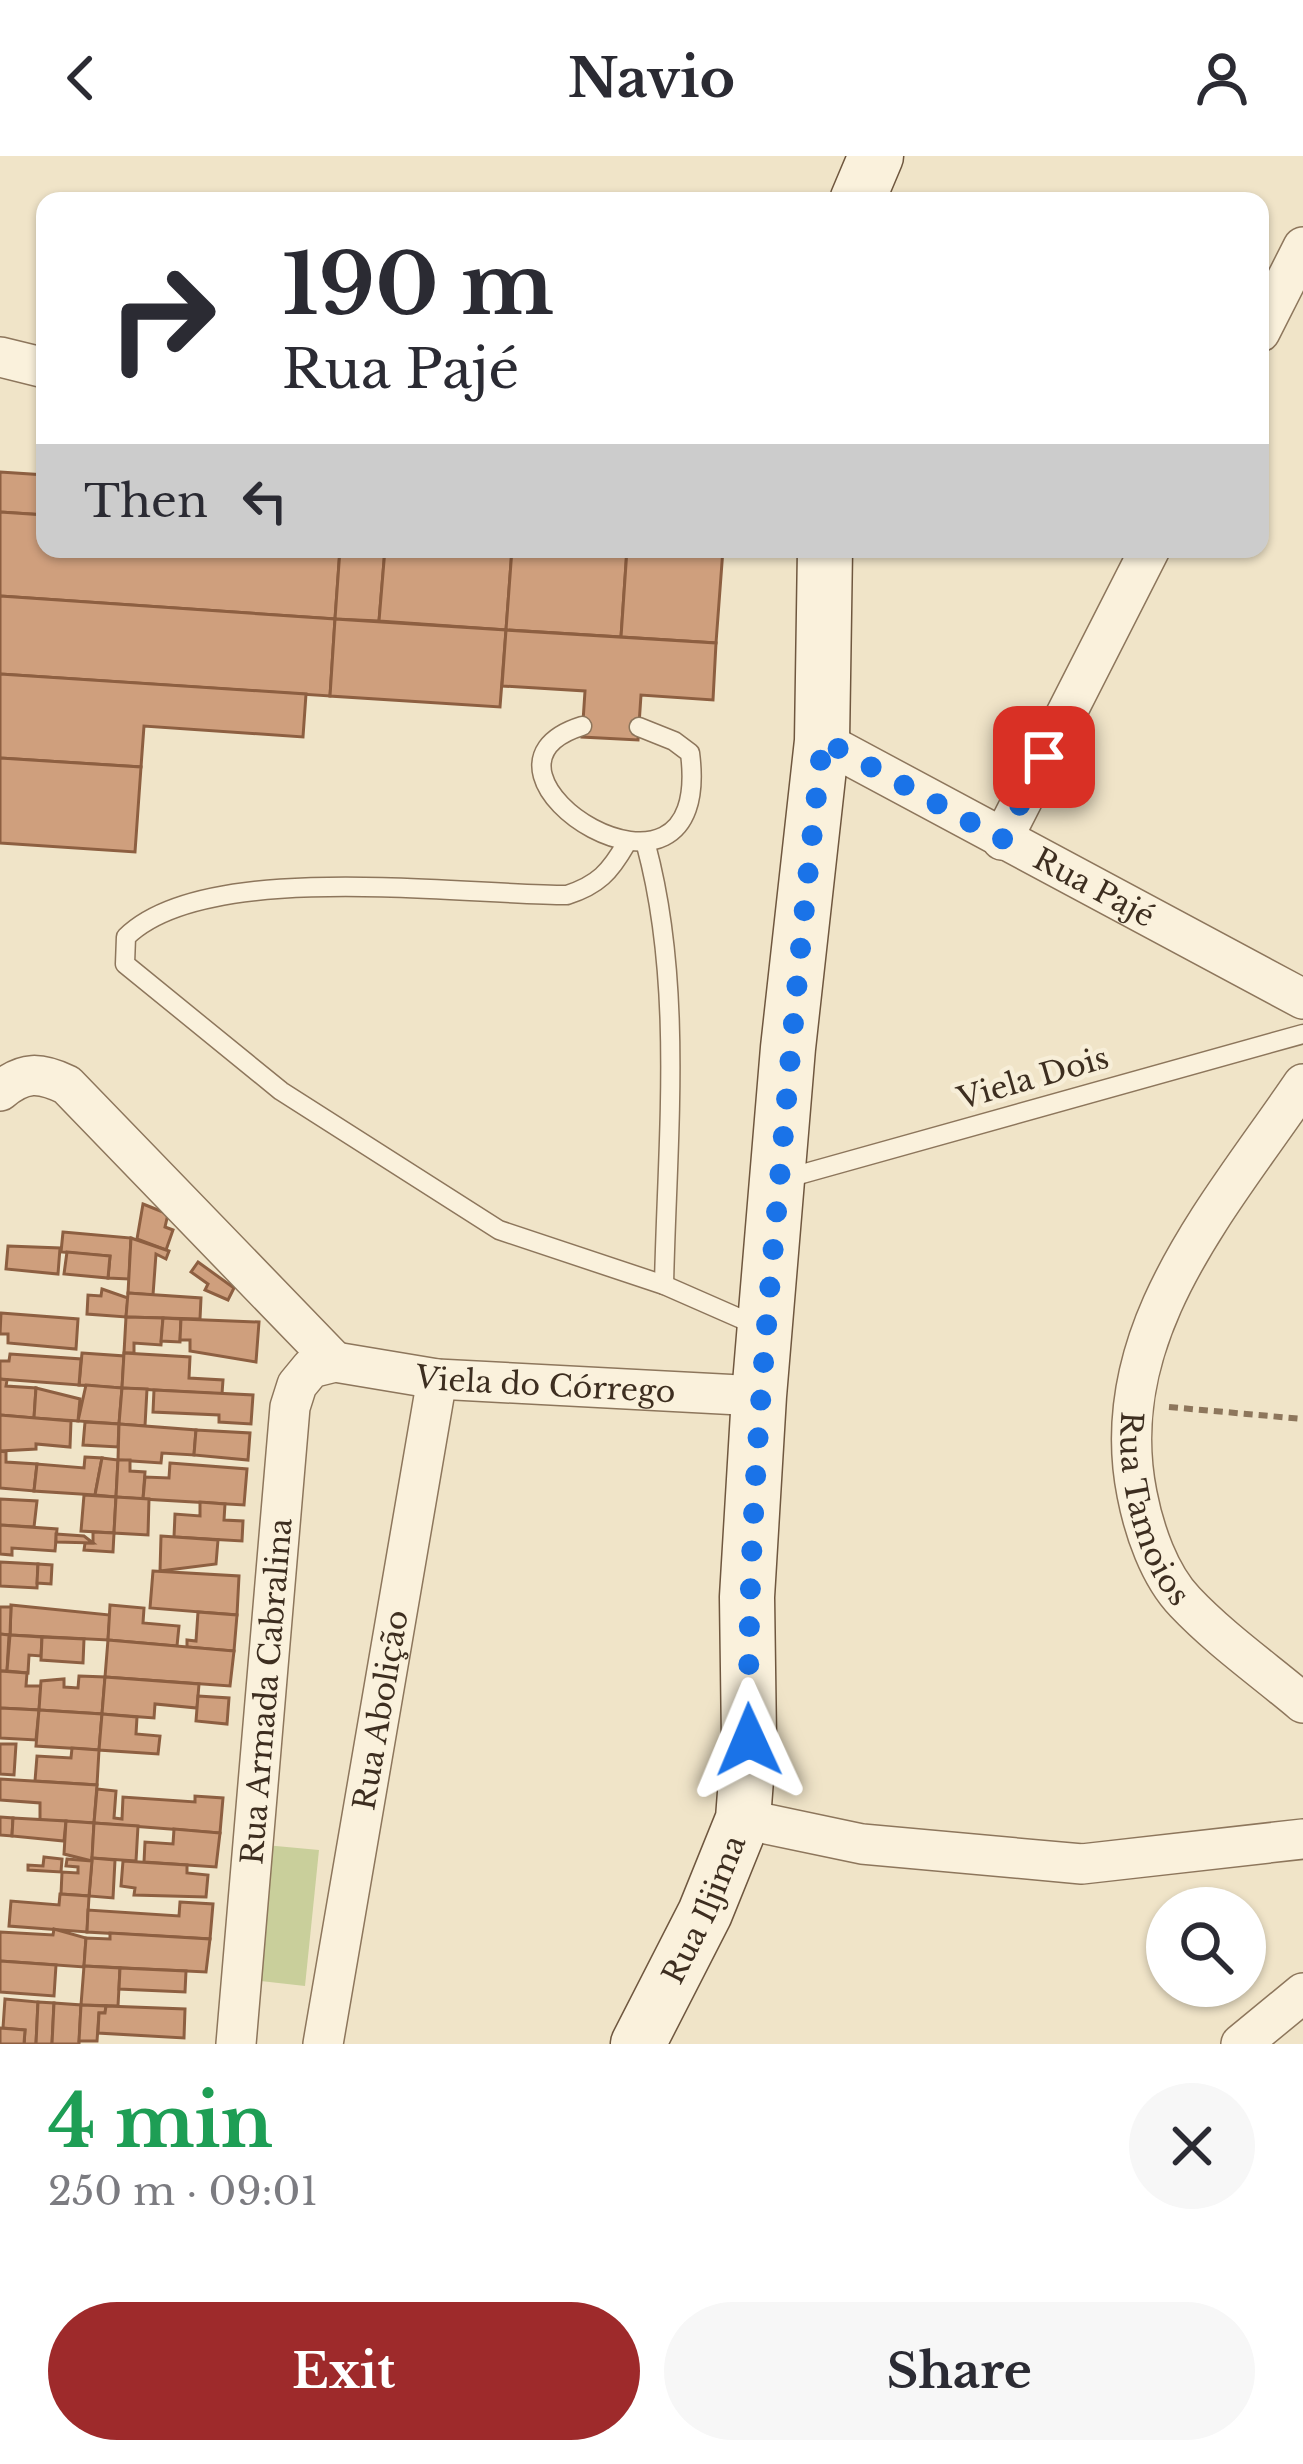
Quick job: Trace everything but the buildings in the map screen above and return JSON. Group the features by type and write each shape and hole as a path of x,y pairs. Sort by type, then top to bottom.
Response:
{"main road":[{"path":"861,192 876,156"},
{"name":"Rua Iljima","path":"645,2040 743,1819 749,1740 747,1597 759,1396 823,740 825,558"}],"street":[{"path":"1269,314 1303,247"},
{"path":"0,358 36,366"},
{"path":"1002,840 1145,558"},
{"name":"Rua Pajé","path":"823,740 1303,999"},
{"path":"0,1091 16,1078 42,1073 67,1084 334,1363"},
{"name":"Rua Tamoios","path":"1303,1084 1212,1217 1148,1329 1130,1404 1130,1460 1144,1530 1182,1599 1303,1703"},
{"name":"Viela do Córrego","path":"334,1363 437,1379 759,1396"},
{"name":"Rua Armada Cabralina","path":"236,2044 290,1407 297,1385 311,1368 334,1363"},
{"name":"Rua Abolição","path":"323,2044 437,1379"},
{"path":"743,1819 862,1844 1082,1864 1303,1839"},
{"path":"1241,2044 1303,1994"}],"lane":[{"path":"582,726 548,742 540,777 548,795 626,844 646,845 667,836 687,804 692,774 690,753 674,740 639,728"},
{"path":"626,844 610,872 590,888 567,895 266,887 161,909 126,937 125,964 238,1060 410,1178 499,1230 664,1285 764,1329"},
{"path":"646,845 662,903 668,968 664,1285"},
{"name":"Viela Dois","path":"779,1180 1303,1034"}],"path":[{"path":"1130,1404 1303,1419"}],"green space":[{"path":"265,1845 319,1850 305,1986 251,1980"}],"route":[{"path":"749,1740 747,1597 759,1396 788,1048 823,740 1002,840 1044,757"}]}
